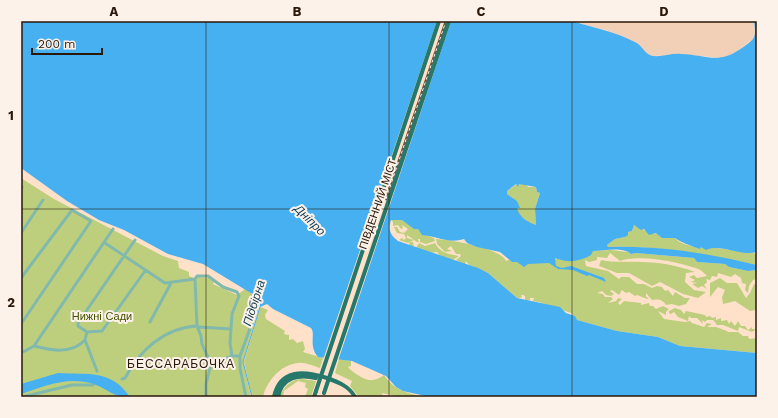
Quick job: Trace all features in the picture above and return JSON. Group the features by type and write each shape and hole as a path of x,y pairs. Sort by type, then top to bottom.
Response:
{"highway":[{"name":"ПІВДЕННИЙ МІСТ","path":"314,397 439,21"},
{"name":"ПІВДЕННИЙ МІСТ","path":"324,395 448,21"},
{"path":"274,397 277,386 285,378 301,372 337,382 348,389 355,397"},
{"path":"278,397 284,384 293,377 302,375 335,384 348,391 352,397"}],"street":[{"path":"21,233 43,200"},
{"path":"21,278 72,210 91,221 21,324"},
{"path":"21,352 34,346 105,243 113,229"},
{"path":"135,240 78,323 78,326 87,332 102,331 145,270"},
{"path":"105,243 165,283 195,279 197,276 208,276 223,288 237,292 239,296 233,308 231,329 230,343 232,356"},
{"path":"195,279 198,326 202,344 211,364 206,384 206,397"},
{"path":"150,322 171,283"},
{"path":"246,397 240,368 240,356 256,312"},
{"path":"122,379 125,378 131,366 149,345 159,338 182,327 198,326 231,329"},
{"path":"34,346 53,350 73,349 84,340 87,332"},
{"path":"84,340 97,371"},
{"path":"211,364 232,356 240,356"},
{"path":"22,397 35,396 72,385 92,385"}],"shaded area":[{"path":"571,21 754,21 755,37 734,54 723,58 679,54 653,56 648,55 635,42 606,30"}],"green space":[{"name":"Нижні Сади","path":"21,178 54,199 163,256 178,261 179,268 189,272 189,276 196,279 197,277 209,278 214,282 213,284 237,295 245,289 255,296 258,300 259,306 243,362 251,397 21,397"},
{"path":"517,184 519,186 519,184 526,184 528,187 536,187 537,192 540,193 535,209 536,225 530,224 518,213 513,198 507,194 507,191"},
{"path":"391,220 402,220 418,229 422,234 434,238 435,241 426,244 420,242 420,239 418,239 419,242 417,242 407,235 407,238 414,240 408,243 399,240 402,238 404,240 406,238 404,234 397,233 394,227 397,227 400,232 404,233 408,229 402,225 403,228 401,229 398,225 393,226 393,222"},
{"path":"634,225 652,234 657,233 662,238 675,238 683,244 700,249 701,246 754,253 757,256 757,265 701,254 664,249 608,247 607,245 615,239 625,237 627,232 632,231"},
{"path":"436,239 475,246 495,252 502,256 506,261 508,260 528,264 593,251 611,250 628,252 631,254 636,253 694,258 697,262 725,264 729,267 748,271 757,270 757,279 753,280 749,286 748,293 745,290 746,284 742,283 741,278 735,274 731,277 718,273 717,277 712,276 710,280 706,279 707,282 704,285 707,289 702,286 698,288 692,284 697,283 691,282 695,280 689,277 694,275 697,278 707,276 700,270 682,264 638,258 620,261 610,253 607,258 597,257 597,260 589,262 585,260 586,266 608,271 619,279 621,277 629,277 637,284 644,284 652,288 657,286 662,287 665,291 668,290 673,296 675,292 685,298 690,298 686,304 679,306 672,304 666,305 660,300 652,300 646,293 646,297 649,298 647,299 637,295 635,296 629,292 626,293 622,290 619,295 612,290 610,291 614,294 611,296 606,295 602,291 597,293 603,294 605,297 611,297 613,299 608,303 616,301 618,298 622,299 618,303 620,305 624,301 641,303 641,305 649,303 650,306 653,306 656,309 663,306 669,309 666,312 666,315 658,311 664,319 685,322 690,321 704,327 707,323 712,324 707,327 716,327 728,332 738,332 743,336 748,336 749,339 757,338 757,353 680,346 658,337 617,331 577,320 571,313 533,301 534,298 530,298 530,300 525,301 525,296 521,295 522,297 517,298 488,273 469,265 466,261 465,265 456,260 461,256 460,254 456,254 451,246 447,249 452,251 445,252 437,244"},
{"path":"410,242 413,242 414,247 409,245"},
{"path":"419,243 425,246 435,243 442,251 459,256 453,260 440,256 437,252 430,253 416,248"},
{"path":"601,260 655,263 683,268 695,272 686,273 685,282 694,290 706,292 698,298 683,294 660,282 652,286 629,273 617,273 599,266"},
{"path":"720,278 727,283 737,283 746,298 754,284 757,285 757,310 750,311 735,301 723,304 722,297 725,290 718,287 710,297 710,283"},
{"path":"260,307 268,310 265,315 266,319 285,331 284,334 289,335 289,340 293,339 297,343 303,341 305,349 303,352 323,358 320,368 301,363 291,364 280,370 271,380 263,397 252,397 244,362"},
{"path":"675,308 681,310 684,314 686,311 705,315 706,317 716,317 716,320 721,318 721,321 727,320 729,324 731,321 735,326 738,321 741,326 745,326 748,330 752,327 752,329 757,329 757,332 755,330 752,332 739,327 738,331 723,325 717,325 713,320 707,320 705,322 702,320 703,324 697,318 691,318 689,316 688,321 678,317 674,312 671,314 669,313 669,311"},
{"path":"339,359 351,361 351,366 348,367 363,378 374,380 384,375 392,384 401,390 424,397 400,397 382,393 383,396 381,397 359,397 350,386 352,381 335,373"},
{"path":"303,379 316,381 311,397 305,397 308,389 305,387 306,383 298,381 284,391 283,397 280,397 288,384 295,380"}],"water":[{"name":"Дніпро","path":"21,21 571,21 620,35 637,43 648,54 653,56 678,54 719,58 734,53 750,42 755,34 754,21 757,21 757,252 745,253 717,248 706,250 701,247 700,249 683,243 675,238 662,238 656,233 649,235 644,229 641,230 634,225 632,231 628,232 628,235 615,239 607,245 608,247 645,247 664,249 720,257 757,265 757,270 748,271 729,267 725,264 697,262 694,258 636,253 631,254 623,250 593,251 591,255 573,261 564,261 555,258 556,266 562,268 571,266 604,278 606,282 573,270 558,269 549,263 528,264 524,267 517,262 512,262 500,252 477,247 467,243 464,239 453,241 422,235 418,229 414,229 402,220 391,220 390,229 393,237 398,241 478,268 488,273 517,298 560,307 566,313 575,316 577,320 617,331 658,337 680,346 757,353 757,397 430,397 403,391 396,387 386,376 352,361 318,357 313,348 313,333 311,328 273,309 267,304 260,307 259,302 254,295 203,264 168,254 124,230 99,220 67,201 21,168","holes":["516,184 518,187 519,184 536,187 537,192 540,193 535,209 536,225 522,217 517,208 520,208 517,201 507,194 507,191"]},
{"path":"58,373 89,374 107,378 123,388 130,397 118,396 93,384 75,381 57,383 21,394 21,384"}],"pier":[{"path":"437,21 451,21 338,361 323,360"}],"waterway":[{"name":"Підбірна","path":"252,397 243,362 260,307"}],"railway":[{"path":"386,199 446,21"}],"district":[{"name":"БЕССАРАБОЧКА","path":"181,364"}]}
